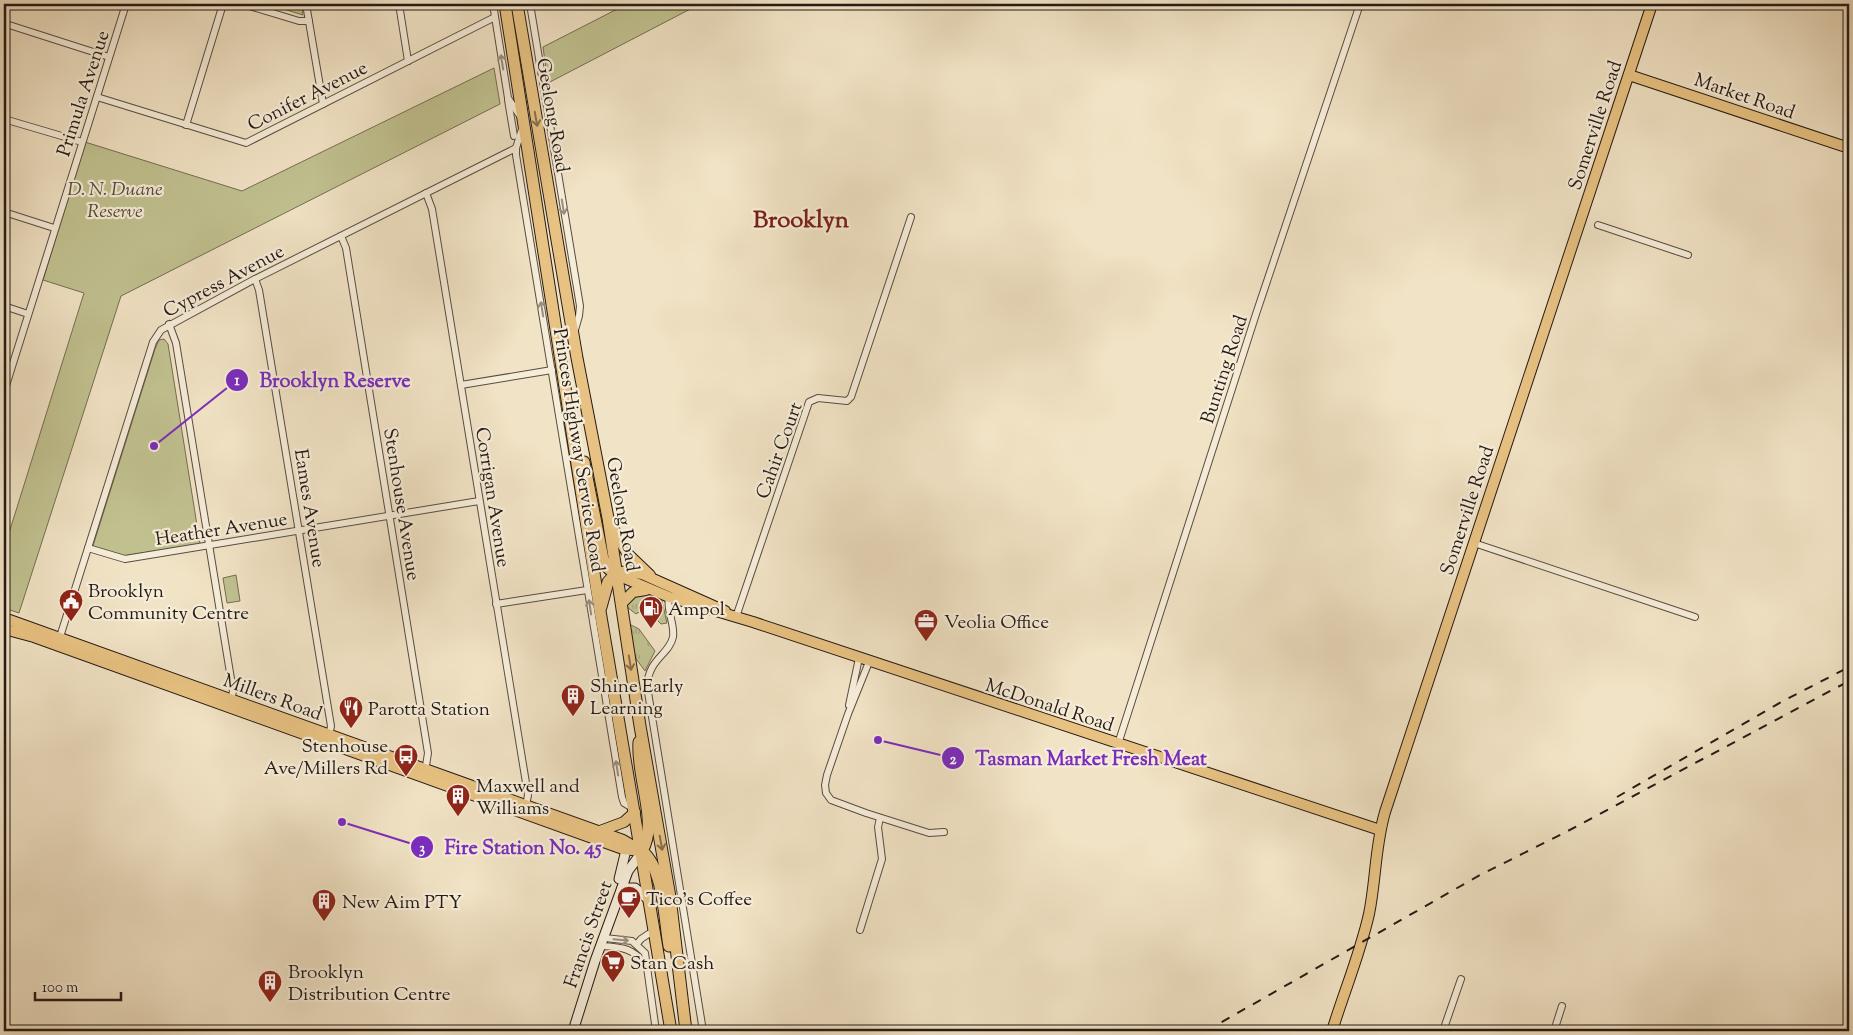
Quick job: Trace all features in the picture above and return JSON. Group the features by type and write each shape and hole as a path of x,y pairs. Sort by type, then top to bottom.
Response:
{"highway":[{"name":"Geelong Road","path":"505,4 600,611 671,1031"},
{"name":"Geelong Road","path":"517,4 577,358 608,518 622,603 640,726 670,897 686,1031"},
{"path":"562,362 577,358"},
{"path":"572,430 581,448 603,559 616,574 608,582 600,611"},
{"path":"640,726 638,760 649,828 647,840 642,851 652,862 657,873 674,980 682,1007"}],"main road":[{"name":"Somerville Road","path":"1332,1031 1362,943 1369,913 1380,830 1652,4"},
{"name":"Market Road","path":"1629,75 1849,148"},
{"path":"608,518 627,553 655,579"},
{"name":"McDonald Road","path":"616,574 628,571 655,579 738,618"},
{"name":"McDonald Road","path":"616,574 669,597 738,618 1380,830"},
{"path":"669,597 673,587"},
{"path":"622,603 632,592 649,589"},
{"name":"Millers Road","path":"4,618 59,641 328,739 598,835 626,842 642,851"},
{"name":"Millers Road","path":"4,629 59,641"},
{"name":"Millers Road","path":"425,773 526,806 598,835 626,850 642,851"},
{"path":"598,835 621,824 635,811"},
{"path":"615,901 626,850"},
{"name":"Francis Street","path":"573,1031 615,901 631,865 642,851"},
{"path":"622,888 635,888 649,900"}],"street":[{"name":"Primula Avenue","path":"4,392 126,4"},
{"path":"186,125 223,4"},
{"path":"243,4 300,21 309,21"},
{"path":"306,4 323,104"},
{"path":"399,4 408,61"},
{"path":"493,4 514,136"},
{"name":"Princes Highway Service Road","path":"530,4 580,306 573,334"},
{"name":"Bunting Road","path":"1118,744 1253,324 1360,4"},
{"name":"Conifer Avenue","path":"97,97 246,142 495,18"},
{"path":"6,24 109,57"},
{"path":"507,95 524,123"},
{"path":"4,119 82,142"},
{"name":"Princes Highway Service Road","path":"524,123 516,148 587,590 622,797 624,803 635,811"},
{"name":"Cypress Avenue","path":"59,641 154,342 160,330 255,279 516,148"},
{"name":"Corrigan Avenue","path":"426,193 432,209 528,795 526,806"},
{"path":"4,212 54,228"},
{"name":"Cahir Court","path":"738,618 808,402 818,398 847,401 851,397 911,217"},
{"path":"1598,225 1688,255"},
{"name":"Stenhouse Avenue","path":"342,236 346,248 428,753 425,773"},
{"path":"534,257 547,275"},
{"name":"Eames Avenue","path":"255,279 259,290 331,726 328,739"},
{"path":"4,306 28,314"},
{"path":"169,324 176,343 233,691 230,703"},
{"path":"461,385 552,370"},
{"name":"Heather Avenue","path":"88,548 125,559 479,501"},
{"path":"1474,543 1695,618"},
{"path":"496,604 587,590"},
{"path":"669,597 672,637 669,646 652,666 647,686 703,1031"},
{"path":"848,714 851,689 859,658"},
{"path":"869,662 848,714 827,775 826,793 831,800 838,804 880,818 929,833 944,832"},
{"path":"860,930 882,859 878,827 880,818"},
{"path":"638,955 637,944 641,938 653,931"},
{"path":"602,942 626,940 637,944 646,954 646,967 656,1031"},
{"path":"602,942 626,948 638,955 646,967"},
{"path":"1444,1031 1460,979"},
{"path":"1554,1031 1562,1006"},
{"path":"697,1031 701,1020"},
{"path":"1839,1031 1849,1026"}],"green space":[{"path":"275,4 301,4 303,15 274,6"},
{"path":"627,4 700,4 548,83 543,47"},
{"name":"D. N. Duane Reserve","path":"494,68 500,104 121,296 19,613 4,608 4,549 84,293 43,280 85,142 242,191"},
{"path":"164,339 168,344 200,544 124,556 92,549 155,349 159,340"},
{"path":"236,575 240,601 227,603 223,578"},
{"path":"642,592 662,601 667,623 661,624 650,613 652,605 647,603 646,608 636,614 627,607 629,600"},
{"path":"629,624 639,629 655,651 645,671 634,656"}],"railway":[{"path":"1617,797 1783,701 1849,667"},
{"path":"1206,1031 1480,875 1564,833 1849,681"}],"place":[{"name":"Brooklyn Reserve","path":"154,446"},
{"name":"Brooklyn Community Centre","path":"71,622"},
{"name":"Ampol","path":"651,629"},
{"name":"Veolia Office","path":"926,642"},
{"name":"Shine Early Learning","path":"573,717"},
{"name":"Parotta Station","path":"351,729"},
{"name":"Tasman Market Fresh Meat","path":"878,740"},
{"name":"Stenhouse Ave/Millers Rd","path":"406,777"},
{"name":"Maxwell and Williams","path":"458,817"},
{"name":"Fire Station No. 45","path":"342,822"},
{"name":"Tico's Coffee","path":"629,919"},
{"name":"New Aim PTY","path":"324,922"},
{"name":"Stan Cash","path":"613,983"},
{"name":"Brooklyn Distribution Centre","path":"270,1003"}],"district":[{"name":"Brooklyn","path":"801,219"}]}
